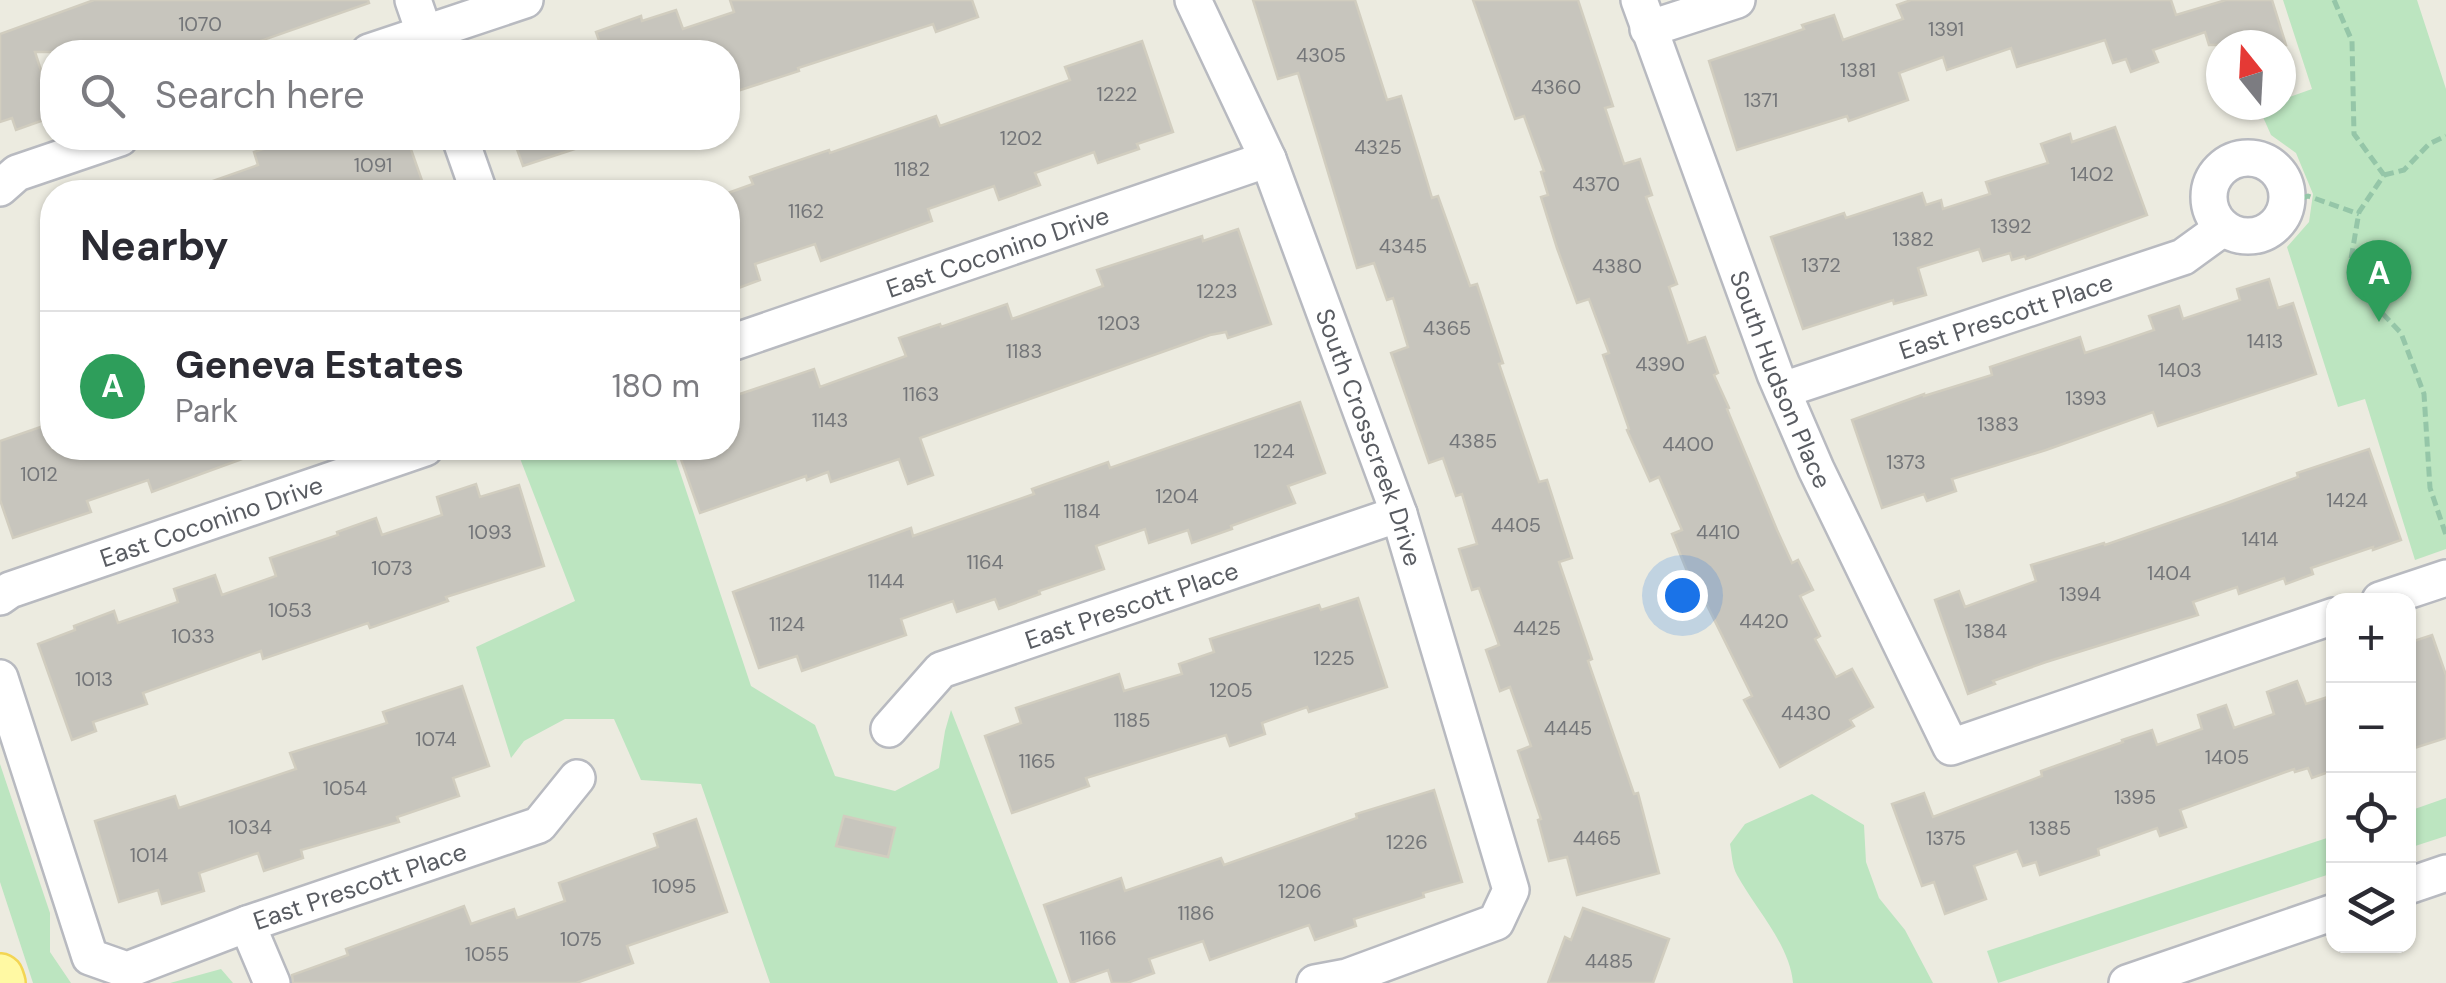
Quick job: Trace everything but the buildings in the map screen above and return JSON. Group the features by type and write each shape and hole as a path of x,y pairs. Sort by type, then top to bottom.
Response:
{"street":[{"path":"412,0 427,40"},
{"path":"435,40 525,0"},
{"name":"South Crosscreek Drive","path":"1193,0 1268,159 1399,514 1510,890 1496,922 1347,978 1315,983"},
{"path":"1643,14 1737,0"},
{"name":"South Hudson Place","path":"1643,14 1782,390 1816,469 1951,747 2326,619"},
{"path":"0,188 17,172 84,150"},
{"path":"464,150 475,180"},
{"name":"East Coconino Drive","path":"740,340 1268,159"},
{"path":"2258,159 2281,175 2287,204 2275,226 2265,233 2246,236 2223,228 2210,208 2209,192 2214,178 2232,161 2258,159"},
{"name":"East Prescott Place","path":"1782,390 2184,257 2223,228"},
{"name":"East Coconino Drive","path":"0,597 10,590 390,460"},
{"name":"East Prescott Place","path":"889,730 940,670 1399,514"},
{"path":"2401,593 2446,578"},
{"name":"East Prescott Place","path":"0,678 90,957 126,970 247,924 539,826 577,778"},
{"path":"2416,883 2446,873"},
{"path":"2126,983 2326,915"},
{"path":"247,924 272,983"}],"path":[{"path":"2334,0 2352,41 2354,134 2384,175"},
{"path":"2446,136 2430,144 2404,170 2384,175 2359,214 2352,259 2364,294 2401,334 2424,394 2430,488 2446,535"},
{"path":"2287,204 2308,196 2359,214"}],"green space":[{"path":"2283,0 2417,0 2446,89 2446,549 2415,560 2365,399 2338,407 2287,247 2309,222 2313,194 2296,153 2271,135 2264,120 2296,120 2296,95 2312,89 2296,30"},
{"path":"521,460 676,460 751,686 815,725 835,776 895,791 939,768 951,710 1058,983 770,983 701,784 641,780 614,719 565,719 524,741 511,758 476,647 575,601"},
{"path":"0,764 50,913 50,952 71,983 33,983 0,882"},
{"path":"1812,794 1864,825 1866,862 1879,898 1905,930 1933,983 1793,983 1779,941 1735,871 1730,844 1745,824"},
{"path":"2446,798 2446,836 2416,846 2416,809"},
{"path":"2326,838 2326,875 1998,983 1987,951"},
{"path":"221,969 233,983 170,983"}],"place":[{"name":"Geneva Estates","path":"2379,322"}]}
